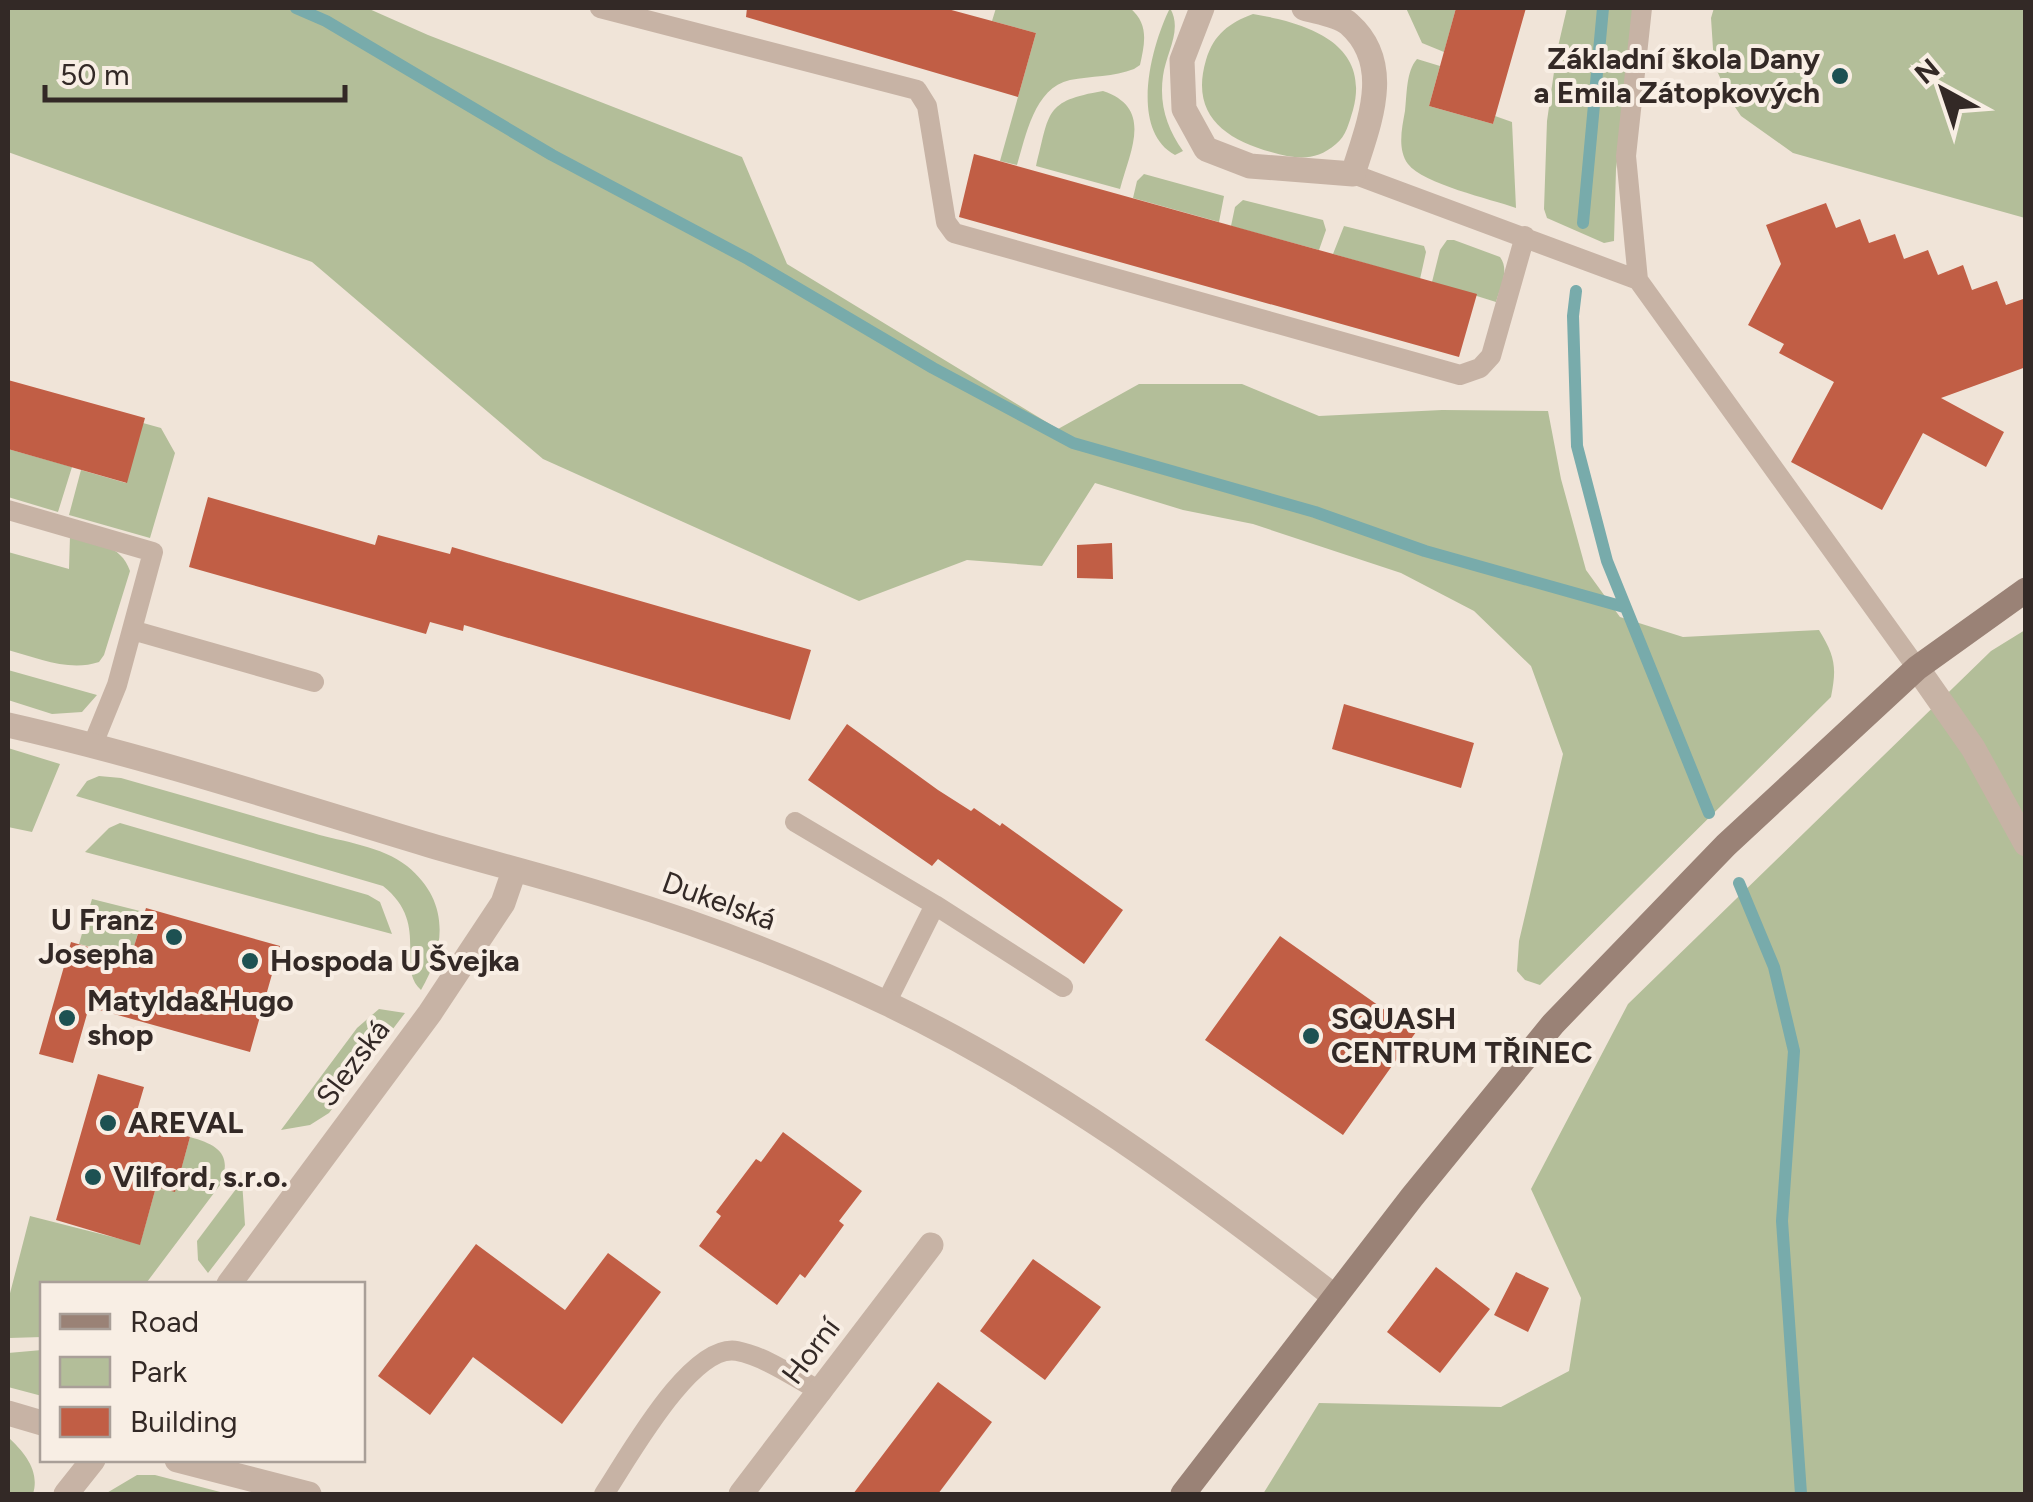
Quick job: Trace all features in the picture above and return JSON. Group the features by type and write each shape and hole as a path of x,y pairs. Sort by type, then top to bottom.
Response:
{"main road":[{"path":"1183,1494 1553,1024 1726,845 1917,668 2026,590"}],"street":[{"path":"1202,8 1182,60 1184,109 1206,149 1250,166 1353,174 1377,99 1372,53 1348,22 1304,8"},
{"path":"1917,668 1973,748 2026,844"},
{"name":"Dukelská","path":"8,725 93,744 612,897 779,957 886,1003 1055,1095 1259,1238 1335,1297"},
{"name":"Slezská","path":"230,1282 440,998 496,914 514,870"},
{"name":"Horní","path":"742,1494 931,1244"},
{"path":"8,1413 40,1422"},
{"path":"66,1494 90,1462"},
{"path":"185,1462 309,1494"}],"lane":[{"path":"600,8 918,90 927,106 946,222 954,232 1460,375 1480,368 1491,356 1525,236"},
{"path":"1642,8 1626,156 1638,280 1917,668"},
{"path":"1353,174 1638,280"},
{"path":"8,510 153,552 117,685 93,744"},
{"path":"132,630 314,682"},
{"path":"794,822 935,904 1064,987"},
{"path":"886,1003 935,904"},
{"path":"604,1494 679,1383 711,1356 734,1350 822,1392"}],"green space":[{"path":"8,8 367,8 742,157 787,264 1058,429 1139,384 1242,384 1319,416 1442,410 1548,411 1561,479 1586,570 1620,617 1683,637 1819,630 1833,662 1831,697 1540,985 1525,980 1517,971 1519,941 1563,754 1531,666 1474,611 1401,573 1253,524 1183,510 1095,483 1042,566 967,560 859,601 543,459 312,262 8,152"},
{"path":"996,8 1130,8 1140,20 1144,34 1140,65 1134,69 1070,80 1048,93 1033,115 1017,165 1000,161 1036,33 992,21"},
{"path":"1170,8 1175,25 1162,97 1169,125 1183,151 1175,155 1161,143 1148,107 1151,63"},
{"path":"1406,8 1456,8 1444,52 1422,43"},
{"path":"1567,8 1637,8 1616,169 1614,241 1604,243 1547,218 1544,209 1547,121"},
{"name":"Základní škola Dany a Emila Zátopkových","path":"1714,8 2025,8 2025,218 1793,153 1741,116 1729,98 1714,64"},
{"path":"1253,14 1294,23 1330,40 1353,68 1353,110 1345,133 1328,150 1297,157 1254,147 1226,131 1207,109 1202,79 1209,51 1224,31"},
{"path":"1417,59 1440,66 1429,106 1493,124 1495,116 1512,122 1516,208 1442,184 1408,164 1402,152 1402,131 1409,77"},
{"path":"1103,91 1129,108 1133,119 1132,146 1120,189 1036,166 1053,112 1070,99"},
{"path":"1144,174 1224,196 1219,222 1133,198 1137,181"},
{"path":"1243,200 1323,220 1326,230 1319,250 1231,226 1235,207"},
{"path":"1344,226 1424,246 1420,279 1333,254"},
{"path":"1447,240 1500,257 1504,273 1496,302 1432,282 1440,250"},
{"path":"143,423 161,428 175,453 150,538 69,515 81,470 126,483"},
{"path":"8,449 72,467 58,512 8,497"},
{"path":"70,536 114,550 130,571 104,655 99,662 88,665 54,663 8,650 8,552 69,569"},
{"path":"2025,630 2025,1494 1263,1494 1319,1403 1501,1407 1569,1371 1581,1298 1531,1189 1628,1004 1991,651"},
{"path":"8,670 97,695 82,712 52,714 8,700"},
{"path":"8,748 60,764 32,832 8,827"},
{"path":"99,776 121,778 362,845 397,859 431,894 440,925 435,957 421,990 411,969 406,915 383,886 76,796 87,781"},
{"path":"120,823 368,895 380,902 392,934 85,852 109,828"},
{"path":"92,899 144,912 131,957 79,944"},
{"path":"379,1009 405,1013 329,1113 310,1125 281,1130 357,1028"},
{"path":"190,1137 221,1153 225,1166 220,1185 147,1282 40,1282 40,1337 9,1338 8,1301 30,1216 140,1244 156,1187 175,1191"},
{"path":"242,1181 245,1225 208,1273 198,1260 197,1241"},
{"path":"40,1350 40,1395 8,1387 8,1353"},
{"path":"8,1437 30,1463 33,1494 8,1494"},
{"path":"137,1475 155,1475 228,1494 105,1494"}],"building":[{"path":"747,8 944,8 1036,33 1018,97 746,17"},
{"path":"1456,8 1526,8 1493,124 1429,106"},
{"path":"974,154 1477,294 1459,357 959,217"},
{"path":"1826,203 1836,228 1860,219 1869,243 1895,234 1904,259 1928,250 1938,275 1963,265 1972,290 1997,281 2006,305 2026,298 2026,367 1941,398 2004,432 1986,467 1923,433 1882,510 1791,462 1834,382 1779,353 1784,344 1748,325 1781,264 1766,225"},
{"path":"8,380 145,418 127,483 8,449"},
{"path":"208,497 375,545 378,535 450,554 452,547 811,650 790,720 464,625 463,631 430,622 426,634 189,567"},
{"path":"1112,543 1113,579 1077,578 1077,545"},
{"path":"1344,704 1474,743 1461,788 1332,749"},
{"path":"847,724 938,790 1000,826 1002,823 1123,910 1084,964 938,859 932,866 808,780"},
{"path":"146,908 280,946 250,1052 89,1007 73,1063 39,1054 71,942 130,959"},
{"name":"SQUASH CENTRUM TŘINEC","path":"1280,936 1416,1032 1343,1135 1205,1040"},
{"path":"98,1074 144,1087 134,1121 190,1137 175,1192 156,1187 140,1245 56,1220"},
{"path":"783,1132 862,1191 839,1221 844,1225 805,1278 800,1274 777,1305 699,1246 721,1216 716,1212 756,1159 761,1162"},
{"path":"476,1244 565,1310 608,1253 661,1292 562,1424 473,1357 430,1415 378,1376"},
{"path":"1033,1259 1101,1307 1045,1380 980,1331"},
{"path":"1436,1267 1490,1309 1440,1373 1387,1332"},
{"path":"1516,1272 1549,1288 1528,1332 1494,1315"},
{"path":"938,1382 992,1422 938,1494 853,1494"}],"waterway":[{"path":"296,8 326,21 552,155 748,259 933,368 1073,443 1315,512 1425,551 1624,607"},
{"path":"1583,223 1603,8"},
{"path":"1576,291 1573,316 1577,446 1607,561 1709,813"},
{"path":"1739,883 1774,967 1794,1051 1782,1221 1801,1494"}],"place":[{"name":"Základní škola Dany a Emila Zátopkových","path":"1840,76"},
{"name":"U Franz Josepha","path":"174,937"},
{"name":"Hospoda U Švejka","path":"250,961"},
{"name":"Matylda&Hugo shop","path":"67,1018"},
{"name":"SQUASH CENTRUM TŘINEC","path":"1311,1036"},
{"name":"AREVAL","path":"108,1123"},
{"name":"Vilford, s.r.o.","path":"93,1177"}]}
